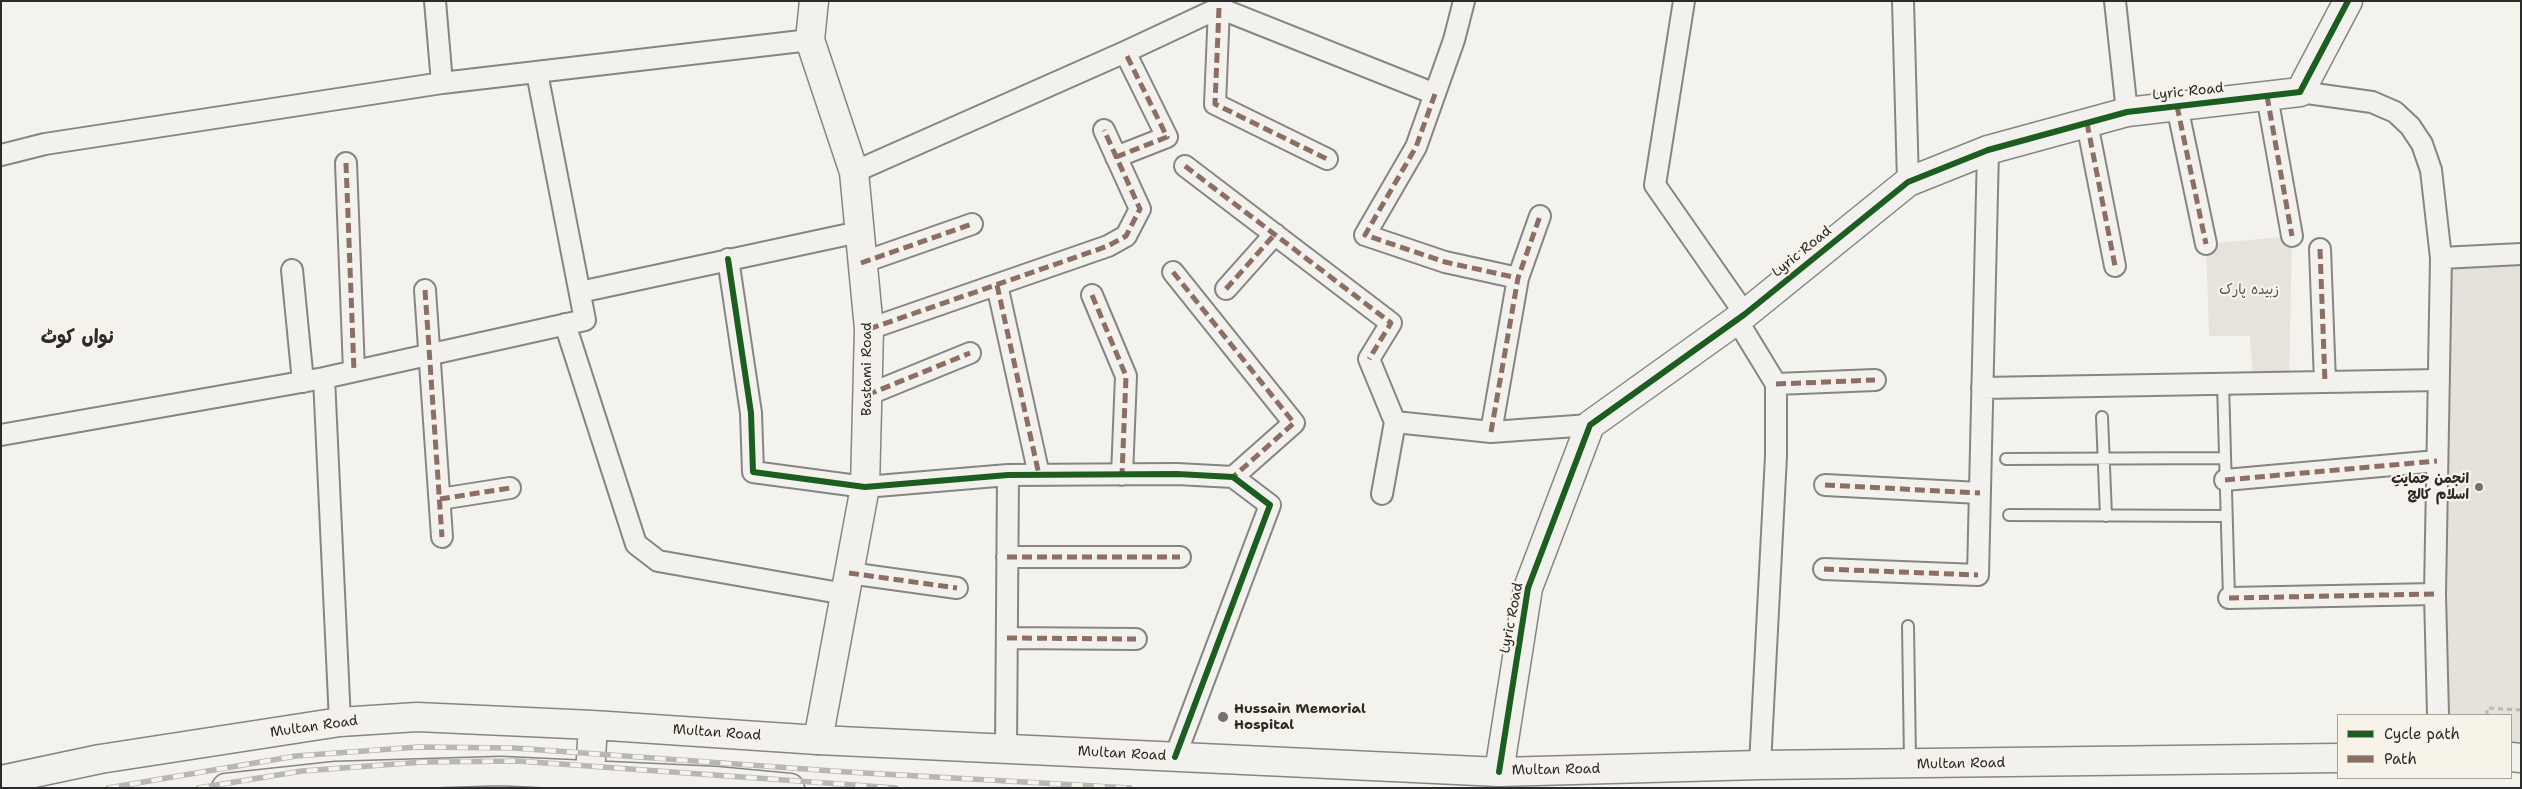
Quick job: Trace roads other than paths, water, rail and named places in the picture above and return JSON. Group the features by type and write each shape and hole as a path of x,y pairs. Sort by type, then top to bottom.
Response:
{"main road":[{"name":"Bastami Road","path":"814,1 810,40 854,172 861,263 869,329 865,487 818,740"},
{"path":"2300,92 2348,1"},
{"name":"Lyric Road","path":"1499,772 1528,588 1590,425 1741,317 1908,182 1988,150 2127,112 2300,92"},
{"name":"Multan Road","path":"1,780 100,759 340,722 417,717 593,725 818,740 1499,772 1760,765 1910,765 2337,758"},
{"path":"590,775 593,725"},
{"path":"226,788 336,776 501,771 790,788"}],"street":[{"path":"435,1 442,83"},
{"path":"1464,1 1416,147 1365,235 1445,262 1518,278"},
{"path":"1684,1 1655,185 1741,317 1776,384 1776,456 1760,765"},
{"path":"1903,1 1908,182"},
{"path":"2115,1 2127,112"},
{"path":"854,172 1125,52 1219,8 1435,94"},
{"path":"1219,8 1215,104 1327,159"},
{"path":"1,155 45,144 442,83 810,40"},
{"path":"1116,157 1167,137 1125,52"},
{"path":"1,435 324,378 585,320 537,73"},
{"path":"2300,92 2372,102 2395,112 2410,126 2422,144 2431,170 2441,258 2435,594 2438,714"},
{"path":"2267,96 2292,236"},
{"path":"2177,106 2206,244"},
{"path":"2087,123 2115,266"},
{"path":"869,329 1108,246 1126,236 1140,208 1104,130"},
{"path":"1824,570 1978,575 1988,150"},
{"path":"346,162 354,371"},
{"path":"1185,166 1391,323 1369,359 1395,422 1382,494"},
{"path":"1491,432 1518,278 1540,216"},
{"path":"861,263 972,224"},
{"path":"580,292 859,232"},
{"path":"1226,289 1275,234"},
{"path":"2320,249 2325,382"},
{"path":"2441,258 2521,254"},
{"path":"728,259 751,414 753,472 865,487 1008,475 1177,474 1233,478 1270,505 1175,757"},
{"path":"292,270 303,382"},
{"path":"1173,272 1294,423 1233,478"},
{"path":"997,284 1039,475"},
{"path":"425,290 431,354 442,537"},
{"path":"1092,295 1126,376 1122,475"},
{"path":"565,324 636,544 658,561 847,584 957,588"},
{"path":"867,395 970,353"},
{"path":"324,378 340,722"},
{"path":"1776,384 1875,380"},
{"path":"1982,388 2439,380"},
{"path":"1395,422 1491,432 1590,425"},
{"path":"2226,480 2437,462"},
{"path":"1006,749 1008,475"},
{"path":"1825,486 1980,493"},
{"path":"440,499 510,488"},
{"path":"1007,557 1180,557"},
{"path":"2229,598 2435,594"},
{"path":"1007,638 1136,639"}],"lane":[{"path":"2223,384 2229,598"},
{"path":"2102,417 2106,516"},
{"path":"2006,459 2225,458"},
{"path":"2009,515 2226,516"},
{"path":"1908,626 1910,765"}],"railway":[{"path":"108,788 296,756 418,747 514,748 847,772 1130,788"},
{"path":"198,788 302,771 423,762 518,761 896,788"}],"place":[{"name":"انجمن حمایتِ اسلام کالج","path":"2479,487"},
{"name":"Hussain Memorial Hospital","path":"1223,717"}],"district":[{"name":"نواں کوٹ","path":"78,338"}],"park label":[{"name":"زبیدہ پارک","path":"2249,290"}]}
